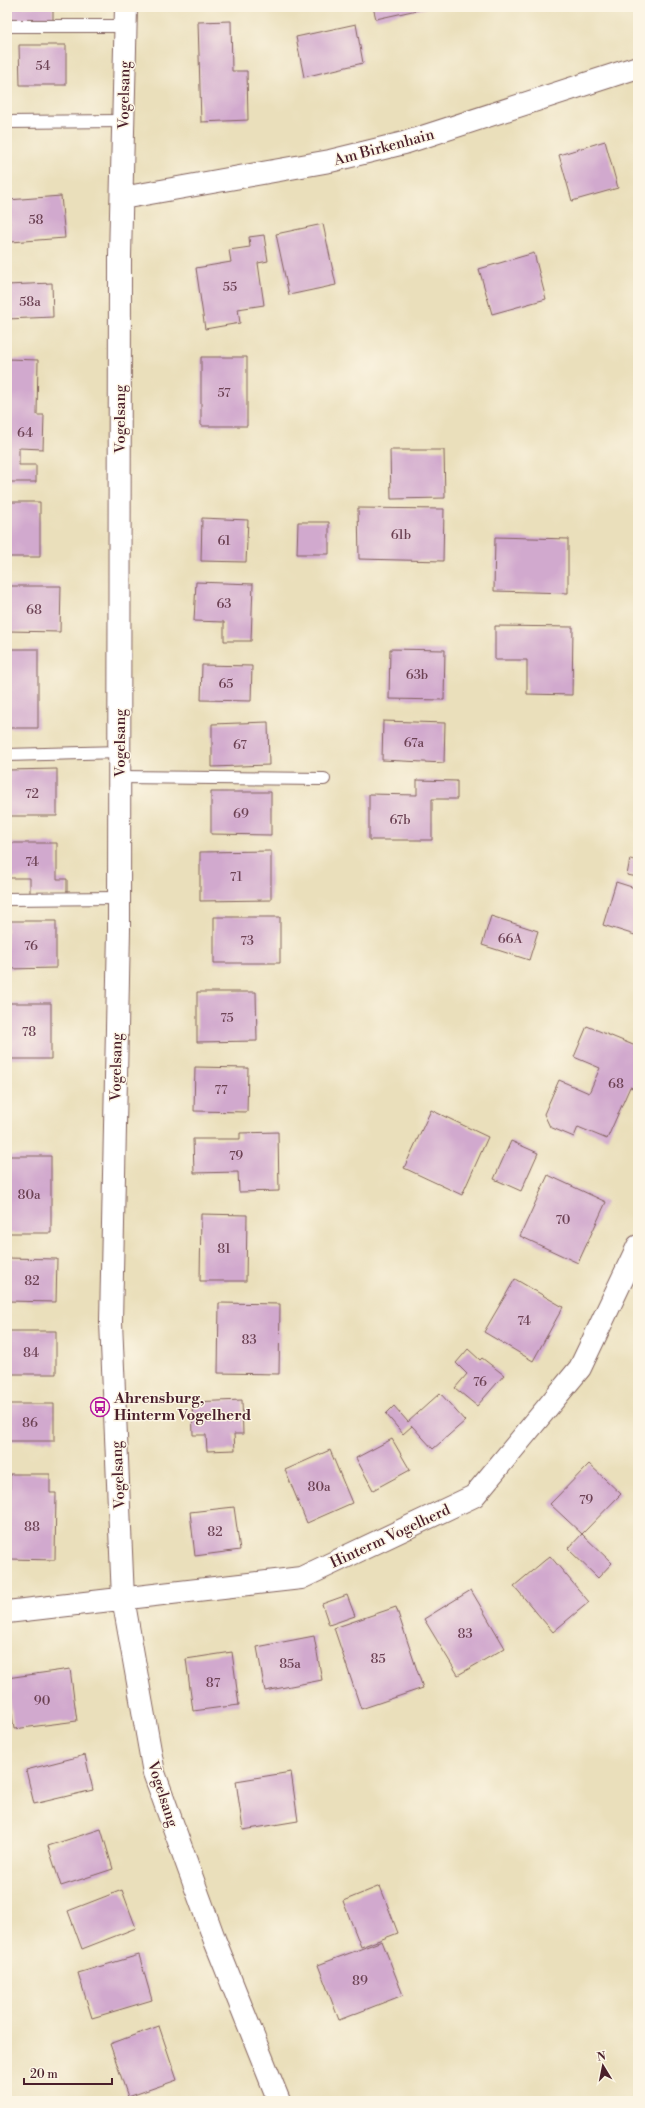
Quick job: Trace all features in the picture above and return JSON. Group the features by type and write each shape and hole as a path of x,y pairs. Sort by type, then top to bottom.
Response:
{"street":[{"name":"Vogelsang","path":"125,16 120,256 119,898 111,1322 123,1598 154,1773 215,1941 279,2101"},
{"name":"Am Birkenhain","path":"122,198 330,161 404,143 638,67"},
{"name":"Hinterm Vogelherd","path":"7,1612 302,1578 474,1496 580,1368 638,1246"}],"lane":[{"path":"7,26 125,16"},
{"path":"7,122 123,121"},
{"path":"7,755 120,752"},
{"path":"120,777 324,779"},
{"path":"7,899 119,898"}],"building":[{"path":"7,7 53,7 53,21 7,21"},
{"path":"373,7 426,7 426,8 376,19"},
{"path":"231,21 232,71 247,71 248,120 201,122 198,22"},
{"path":"356,24 363,63 304,77 296,37"},
{"path":"19,45 66,45 66,85 20,85"},
{"path":"605,141 618,188 572,201 559,155"},
{"path":"61,196 65,238 11,242 8,200"},
{"path":"323,224 336,285 289,295 276,234"},
{"path":"264,235 268,261 258,263 264,305 238,309 240,323 205,329 196,268 231,262 229,250 250,247 249,237"},
{"path":"534,253 546,299 492,314 479,269"},
{"path":"52,283 53,317 7,319 7,285"},
{"path":"201,357 247,357 247,426 201,426"},
{"path":"7,359 38,360 37,415 44,415 43,449 19,448 19,465 36,465 36,482 7,482"},
{"path":"390,450 444,450 445,498 391,499"},
{"path":"7,502 40,502 40,557 7,557"},
{"path":"358,508 444,509 443,561 359,559"},
{"path":"202,518 248,520 246,562 201,561"},
{"path":"298,522 329,522 329,554 297,554"},
{"path":"495,537 568,539 568,593 494,591"},
{"path":"196,582 253,584 251,641 224,641 224,622 194,621"},
{"path":"7,586 61,586 60,632 7,631"},
{"path":"495,626 573,627 572,695 527,694 527,660 495,660"},
{"path":"7,649 38,649 38,728 7,728"},
{"path":"390,649 445,650 444,700 389,699"},
{"path":"202,665 252,666 251,701 201,700"},
{"path":"383,721 445,723 444,763 382,760"},
{"path":"268,722 269,765 212,767 212,724"},
{"path":"57,769 57,816 7,816 7,770"},
{"path":"417,780 457,781 457,799 432,799 432,840 369,840 369,794 417,795"},
{"path":"211,792 271,792 271,835 211,834"},
{"path":"7,843 57,843 57,879 67,879 67,894 30,894 30,878 7,878"},
{"path":"271,851 271,900 200,901 200,852"},
{"path":"630,859 638,861 638,877 627,875"},
{"path":"616,882 638,889 638,936 603,925"},
{"path":"491,916 538,931 529,960 482,945"},
{"path":"214,917 280,917 280,963 214,963"},
{"path":"7,921 56,921 56,968 7,969"},
{"path":"197,992 256,992 257,1041 197,1042"},
{"path":"7,1003 51,1003 51,1059 7,1059"},
{"path":"587,1026 638,1047 638,1090 630,1087 607,1139 578,1127 574,1137 550,1127 544,1114 559,1080 589,1093 600,1068 574,1057"},
{"path":"195,1067 248,1068 247,1112 194,1111"},
{"path":"431,1110 488,1137 462,1195 404,1168"},
{"path":"278,1132 279,1191 239,1192 238,1172 194,1173 193,1139 240,1139 240,1133"},
{"path":"511,1141 538,1153 521,1191 494,1179"},
{"path":"7,1156 51,1156 51,1233 7,1233"},
{"path":"548,1175 606,1202 578,1263 520,1236"},
{"path":"201,1214 247,1215 246,1281 200,1281"},
{"path":"7,1258 57,1259 56,1302 7,1301"},
{"path":"515,1279 563,1307 533,1361 484,1332"},
{"path":"219,1303 280,1304 279,1374 218,1373"},
{"path":"7,1331 56,1331 56,1374 7,1374"},
{"path":"468,1349 480,1360 482,1358 504,1375 477,1406 455,1388 467,1374 456,1363"},
{"path":"440,1393 465,1421 433,1449 412,1426 403,1434 386,1414 394,1406 408,1422"},
{"path":"242,1400 243,1434 234,1434 235,1450 207,1451 206,1435 193,1435 192,1402"},
{"path":"7,1404 54,1404 54,1441 7,1441"},
{"path":"392,1439 410,1470 373,1490 356,1458"},
{"path":"330,1450 352,1503 307,1523 285,1470"},
{"path":"589,1464 621,1494 582,1534 550,1504"},
{"path":"10,1474 50,1474 50,1493 56,1493 55,1560 9,1559"},
{"path":"234,1507 240,1550 195,1556 190,1512"},
{"path":"582,1534 612,1563 598,1578 568,1549"},
{"path":"550,1556 589,1602 553,1632 514,1586"},
{"path":"471,1590 505,1648 458,1675 424,1619"},
{"path":"347,1595 355,1616 329,1625 322,1604"},
{"path":"396,1607 423,1688 361,1709 334,1628"},
{"path":"314,1636 322,1680 265,1691 257,1647"},
{"path":"232,1652 239,1705 193,1711 186,1659"},
{"path":"70,1669 77,1721 14,1729 7,1678"},
{"path":"85,1755 93,1790 34,1804 26,1770"},
{"path":"291,1772 298,1821 243,1830 236,1781"},
{"path":"101,1829 113,1869 61,1886 48,1846"},
{"path":"380,1886 398,1933 361,1947 343,1901"},
{"path":"122,1890 136,1928 82,1949 68,1911"},
{"path":"382,1941 403,1995 339,2020 318,1965"},
{"path":"139,1955 152,2000 92,2018 78,1973"},
{"path":"159,2026 177,2080 128,2097 110,2044"}],"place":[{"name":"Ahrensburg, Hinterm Vogelherd","path":"100,1407"}]}
